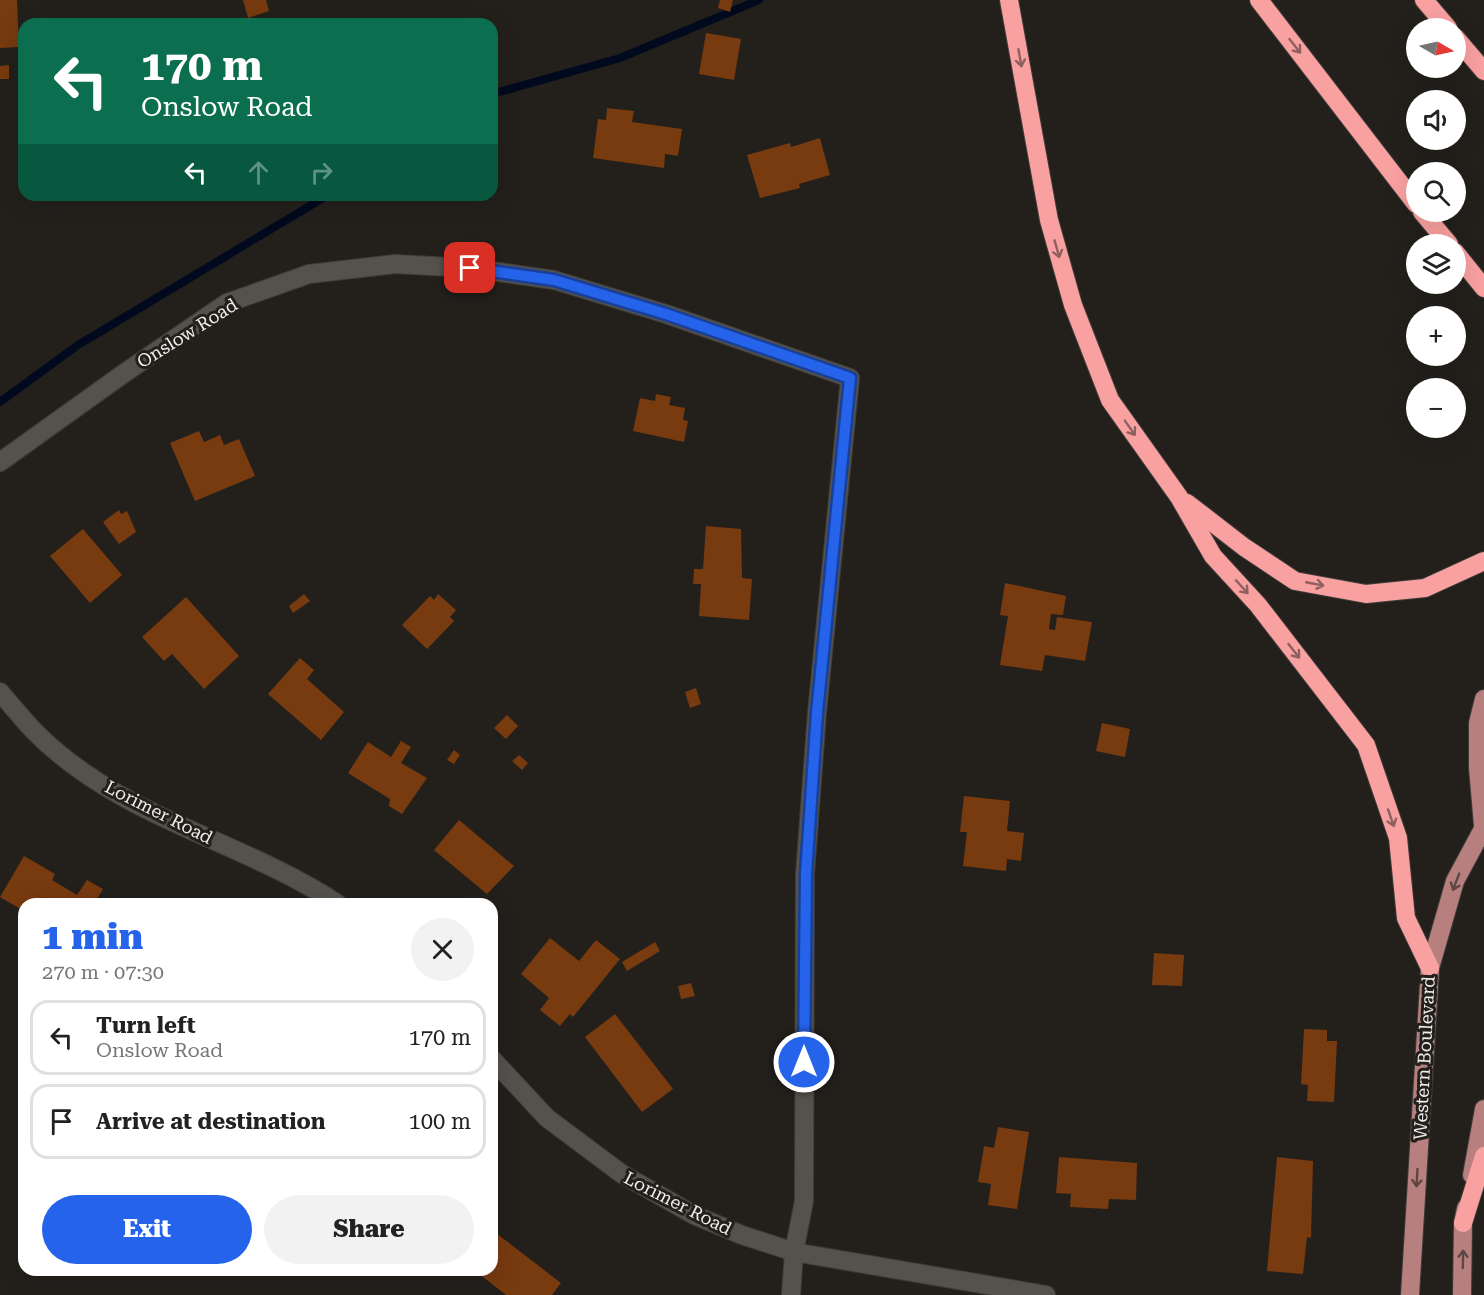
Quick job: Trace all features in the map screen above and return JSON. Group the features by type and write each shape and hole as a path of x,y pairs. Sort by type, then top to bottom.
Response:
{"highway":[{"path":"1009,0 1049,220 1074,305 1110,400 1179,497 1213,556 1258,605 1366,745 1398,838 1406,918 1430,968"},
{"path":"1259,0 1406,191"},
{"path":"1424,0 1439,18"},
{"path":"1466,50 1484,71"},
{"path":"1430,222 1441,234"},
{"path":"1466,266 1484,288"},
{"path":"1179,497 1244,547 1295,581 1366,594 1425,588 1484,561"},
{"path":"1463,1223 1484,1156"}],"main road":[{"name":"Western Boulevard","path":"1410,1295 1430,968 1455,881 1483,832 1478,768 1478,723 1484,699"},
{"path":"1462,1295 1463,1223 1484,1109"}],"street":[{"name":"Onslow Road","path":"0,462 227,303 309,274 395,264 470,268 554,280 666,314 850,378 817,713 806,874 804,1201 794,1252"},
{"name":"Lorimer Road","path":"0,692 34,731 66,758 105,785 157,814 291,876 328,898"},
{"name":"Lorimer Road","path":"498,1065 547,1118 622,1174 694,1215 742,1235 794,1252 1046,1295"},
{"path":"791,1295 794,1252"}],"building":[{"path":"0,0 17,0 18,47 0,48"},
{"path":"243,0 266,0 269,11 248,18"},
{"path":"720,0 733,0 730,12 718,8"},
{"path":"706,33 741,39 734,80 699,74"},
{"path":"9,65 9,79 0,79 0,66"},
{"path":"607,108 634,111 632,122 682,129 678,156 665,154 664,168 593,158 598,119 606,120"},
{"path":"820,138 830,175 799,184 800,188 760,198 747,155 790,143 791,147"},
{"path":"656,394 671,397 669,405 685,408 683,420 688,421 684,442 633,431 640,398 655,401"},
{"path":"199,431 204,442 220,435 224,445 239,439 255,476 195,501 170,443"},
{"path":"119,510 121,514 127,511 136,532 119,544 103,522"},
{"path":"706,526 741,529 742,578 752,579 749,620 699,616 701,584 693,584 694,569 703,569"},
{"path":"83,529 122,575 90,603 50,556"},
{"path":"1005,583 1066,596 1063,615 1051,614 1049,629 1055,630 1057,617 1092,622 1085,661 1045,655 1042,671 1000,665 1008,616 1000,615"},
{"path":"304,594 310,601 293,613 289,606"},
{"path":"438,594 456,610 450,617 454,621 427,649 402,625 430,596 434,600"},
{"path":"186,597 239,656 204,689 172,654 164,661 142,637"},
{"path":"300,658 314,670 307,679 344,712 321,740 268,694"},
{"path":"696,688 701,704 690,708 685,692"},
{"path":"507,715 518,726 506,739 494,728"},
{"path":"1102,723 1130,729 1125,757 1096,751"},
{"path":"401,741 411,747 401,763 427,778 402,814 389,806 390,799 348,773 368,742 391,757"},
{"path":"454,750 460,755 454,764 447,760"},
{"path":"519,755 528,763 522,770 512,761"},
{"path":"964,796 1010,801 1007,831 1024,833 1021,861 1007,859 1006,871 963,866 967,832 960,832"},
{"path":"459,820 514,866 487,894 434,850"},
{"path":"24,856 55,874 52,880 77,895 87,880 103,889 98,898 18,898 18,908 0,897"},
{"path":"550,938 579,961 596,940 620,959 573,1017 570,1014 560,1026 540,1010 549,998 521,974"},
{"path":"655,942 660,951 627,971 622,962"},
{"path":"1154,953 1184,955 1182,986 1152,985"},
{"path":"691,983 695,996 681,999 678,986"},
{"path":"615,1014 673,1089 642,1112 585,1037"},
{"path":"1304,1029 1327,1030 1327,1041 1337,1041 1334,1102 1307,1101 1308,1085 1301,1084"},
{"path":"998,1127 1029,1132 1017,1209 988,1205 991,1184 978,1182 984,1146 994,1148"},
{"path":"1059,1157 1137,1163 1136,1200 1109,1199 1108,1209 1070,1207 1071,1194 1056,1193"},
{"path":"1277,1157 1313,1161 1311,1238 1307,1237 1303,1274 1267,1271"},
{"path":"498,1235 561,1283 552,1295 506,1295 482,1276 498,1276"}],"waterway":[{"path":"498,92 620,58 759,0"},
{"path":"0,402 78,345 318,201"}],"route":[{"path":"470,268 554,280 666,314 850,378 817,713 804,899 804,1062"}]}
